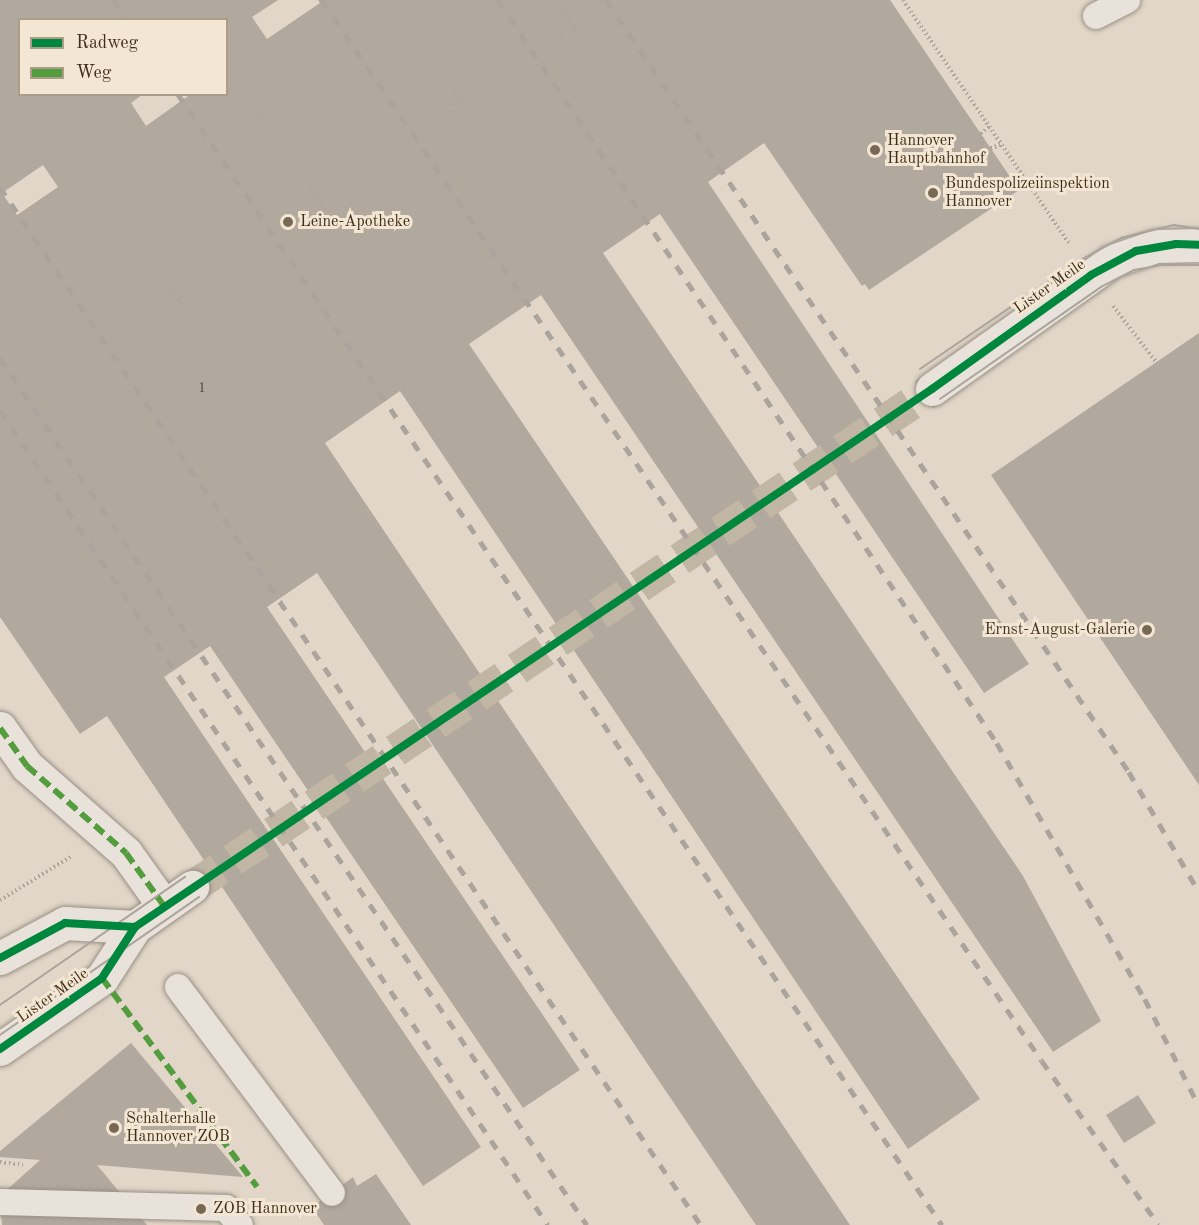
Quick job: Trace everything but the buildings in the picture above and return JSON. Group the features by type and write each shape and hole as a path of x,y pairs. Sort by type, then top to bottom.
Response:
{"street":[{"name":"Lister Meile","path":"932,389 1112,261 1156,246 1199,245"},
{"path":"0,728 27,766 126,853 164,906"},
{"name":"Lister Meile","path":"0,1049 102,978 135,927 192,887"},
{"path":"0,958 65,922 135,927"}],"lane":[{"path":"1096,16 1126,0"},
{"path":"178,987 332,1193"},
{"path":"0,1202 208,1217 226,1208 240,1225"}],"path":[{"path":"903,0 1066,237"},
{"path":"562,10 578,33"},
{"path":"402,14 407,22"},
{"path":"559,34 564,42"},
{"path":"452,86 467,110"},
{"path":"448,111 453,118"},
{"path":"259,114 265,121"},
{"path":"989,127 981,133 982,151 1001,145"},
{"path":"309,186 325,210"},
{"path":"306,211 311,219"},
{"path":"168,284 184,308"},
{"path":"165,309 170,317"},
{"path":"0,900 106,835"}],"tunnel":[{"path":"192,887 932,389"}],"tram line":[{"path":"920,369 1074,264 1121,238 1174,225 1199,229"},
{"path":"940,399 1101,287 1134,270 1163,265 1199,265"},
{"path":"0,1005 185,877"},
{"path":"0,1035 199,897"}],"railway":[{"path":"114,0 126,18"},
{"path":"322,0 1042,1061 1159,1225"},
{"path":"498,0 997,743 1145,999 1199,1106"},
{"path":"606,0 1129,772 1199,892"},
{"path":"179,96 942,1225"},
{"path":"0,187 701,1225"},
{"path":"0,358 587,1225"},
{"path":"0,410 548,1225"}],"marked path":[{"path":"0,728 27,766 126,853 164,906"},
{"path":"102,978 257,1187"}],"cycle path":[{"path":"0,1049 102,978 135,927 932,389 1091,275 1136,251 1176,244 1199,245"},
{"path":"0,958 65,923 135,927"}],"place":[{"name":"Hannover Hauptbahnhof","path":"875,150"},
{"name":"Bundespolizeiinspektion Hannover","path":"933,193"},
{"name":"Leine-Apotheke","path":"288,222"},
{"name":"Ernst-August-Galerie","path":"1147,630"},
{"name":"Schalterhalle Hannover ZOB","path":"114,1128"},
{"name":"ZOB Hannover","path":"201,1209"}]}
